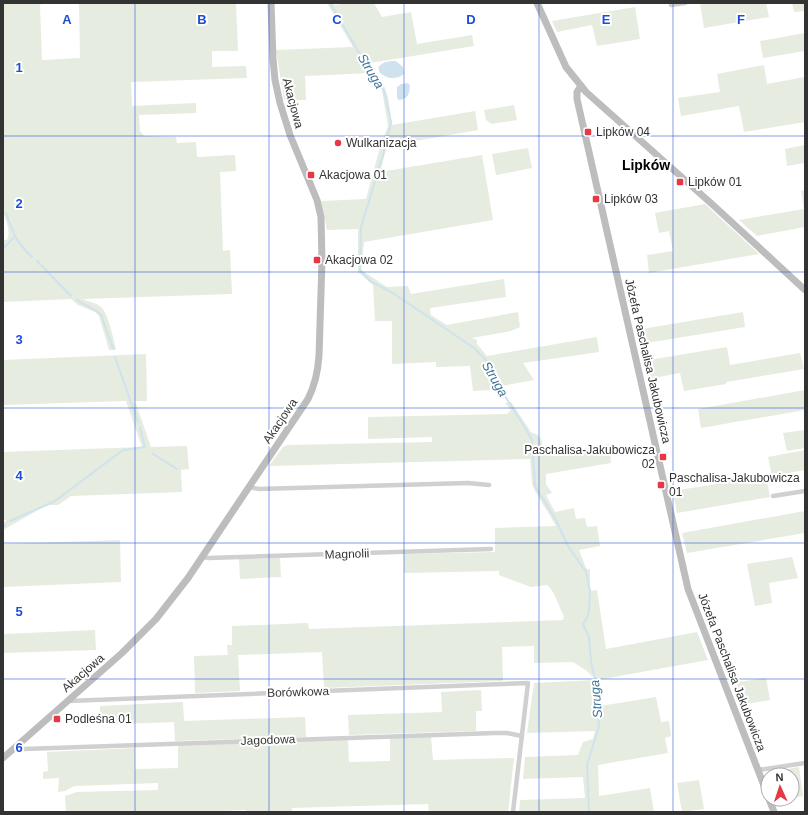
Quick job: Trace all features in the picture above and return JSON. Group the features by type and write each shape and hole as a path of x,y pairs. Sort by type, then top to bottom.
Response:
{"street":[{"name":"Akacjowa","path":"3,758 122,653 156,619 203,557 308,399 316,378 319,356 322,261 321,217 317,200 290,135 280,103 275,80 273,59 271,3"},
{"path":"537,3 566,67 581,86 805,290"},
{"path":"670,5 685,3"},
{"name":"Józefa Paschalisa Jakubowicza","path":"581,86 577,92 577,99 688,589 760,775"},
{"path":"249,487 259,489 468,484 489,485"},
{"path":"773,496 805,490"},
{"name":"Magnolii","path":"203,557 491,549"},
{"name":"Borówkowa","path":"68,701 528,683 522,736"},
{"name":"Jagodowa","path":"15,747 24,749 495,733 507,733 522,736"},
{"path":"513,812 522,736"},
{"path":"758,770 805,763"}],"shaded area":[{"path":"3,3 44,3 40,5 42,60 80,58 79,3 236,3 238,51 212,51 212,67 246,66 247,78 131,82 132,106 196,103 196,113 139,115 140,131 144,136 176,137 177,143 196,142 197,157 235,155 236,171 220,172 223,251 230,250 232,294 83,299 98,305 104,311 116,350 109,350 99,316 95,312 78,305 71,299 3,302 3,240 7,240 8,226 3,211"},
{"path":"327,3 333,3 335,5 347,3 374,3 382,17 411,12 417,44 472,35 474,46 370,63 383,83 388,97 392,125 475,111 478,130 387,146 380,172 482,155 493,220 364,242 361,270 387,287 408,286 411,294 504,279 506,297 430,308 431,315 447,325 518,312 520,327 511,331 472,338 477,340 477,344 487,356 597,337 599,352 523,363 534,380 491,388 491,390 473,391 470,366 436,367 436,362 392,364 392,321 375,321 373,285 358,272 358,229 327,230 321,201 366,199 380,147 388,126 382,90 371,73 305,76 306,100 284,100 276,50 353,47"},
{"path":"700,3 766,3 769,17 704,28"},
{"path":"792,3 805,3 805,11 794,12"},
{"path":"635,7 640,39 597,46 592,25 557,32 552,21"},
{"path":"805,33 805,51 763,58 760,41"},
{"path":"764,65 767,84 805,77 805,122 744,132 739,106 681,116 678,98 720,92 717,74"},
{"path":"514,105 517,120 492,124 486,120 484,110"},
{"path":"805,145 805,163 787,166 785,149"},
{"path":"528,148 532,168 496,175 492,154"},
{"path":"805,190 805,227 757,236 739,220 804,209 801,191"},
{"path":"705,204 759,254 649,273 647,255 673,251 669,231 659,233 655,213"},
{"path":"743,312 745,327 640,344 636,330"},
{"path":"727,347 730,365 800,353 804,369 726,382 726,384 684,391 680,373 648,379 643,361"},
{"path":"146,354 147,401 135,401 151,447 187,446 189,469 181,470 182,492 71,496 58,505 49,505 40,509 3,530 3,524 6,520 3,519 3,452 142,447 126,401 3,405 3,360"},
{"path":"805,390 805,410 701,428 698,409"},
{"path":"511,402 531,432 538,435 542,441 542,446 538,456 609,444 611,463 546,474 546,484 552,493 546,495 555,512 574,508 576,519 585,518 587,527 597,526 600,546 579,550 586,568 590,570 590,591 597,590 606,649 697,632 708,660 597,680 600,706 656,697 661,722 669,721 671,736 665,738 668,753 598,765 599,796 650,788 654,812 519,812 520,800 585,798 583,777 523,779 525,757 578,755 583,742 593,739 595,731 527,733 534,683 596,680 587,671 573,662 534,663 534,646 502,647 503,681 324,688 322,652 238,655 240,691 195,693 194,656 228,655 227,645 232,645 232,626 308,623 309,629 563,620 564,616 555,595 547,585 531,587 499,575 499,571 404,573 404,554 495,552 495,528 556,526 532,484 530,459 269,466 283,447 288,445 432,442 432,437 368,439 368,417 507,414 511,410 505,403"},
{"path":"805,430 805,448 787,451 783,433"},
{"path":"805,450 805,470 772,476 768,457"},
{"path":"766,476 770,497 677,513 673,491"},
{"path":"805,511 805,533 687,553 682,533"},
{"path":"120,540 121,582 3,587 3,544"},
{"path":"792,557 798,578 769,583 772,603 755,606 747,564"},
{"path":"280,558 281,577 240,579 239,559"},
{"path":"95,630 96,650 3,653 3,634"},
{"path":"766,678 770,700 739,705 731,683"},
{"path":"481,690 482,711 476,711 476,731 349,735 348,715 442,712 441,692"},
{"path":"183,702 184,721 305,717 306,737 175,741 174,722 100,725 100,706"},
{"path":"431,737 433,760 514,758 508,812 429,812 428,804 292,808 292,812 246,812 246,810 223,812 66,812 65,796 77,792 158,790 158,783 74,786 65,791 58,792 59,778 43,779 43,772 48,771 47,752 135,748 135,769 178,768 178,745 348,739 349,762 390,761 390,738"},
{"path":"800,774 803,796 800,797"},
{"path":"699,780 704,809 682,812 677,783"}],"water":[{"path":"396,61 403,67 404,74 392,78 381,74 379,67 383,63"},
{"path":"408,83 410,86 408,96 399,100 397,98 397,87 401,84"}],"waterway":[{"name":"Struga","path":"330,3 365,63 384,91 391,122 383,155 361,227 360,270 370,281 393,293 474,348 489,363 503,393 532,440 535,486 556,520 568,546 586,572 590,591 589,609 588,616 583,624 589,637 591,662 595,679 594,697 598,712 599,726 587,765 589,812"},
{"path":"6,213 16,237 22,247 32,257"},
{"path":"3,249 14,237"},
{"path":"37,261 71,296"},
{"path":"77,300 101,315 113,348"},
{"path":"115,357 138,422"},
{"path":"10,521 55,501 123,450 145,447 140,428"},
{"path":"153,454 177,469"}],"place":[{"name":"Lipków 04","path":"588,132"},
{"name":"Wulkanizacja","path":"338,143"},
{"name":"Akacjowa 01","path":"311,175"},
{"name":"Lipków 01","path":"680,182"},
{"name":"Lipków 03","path":"596,199"},
{"name":"Akacjowa 02","path":"317,260"},
{"name":"Paschalisa-Jakubowicza 02","path":"663,457"},
{"name":"Paschalisa-Jakubowicza 01","path":"661,485"},
{"name":"Podleśna 01","path":"57,719"}],"district":[{"name":"Lipków","path":"646,165"}]}
